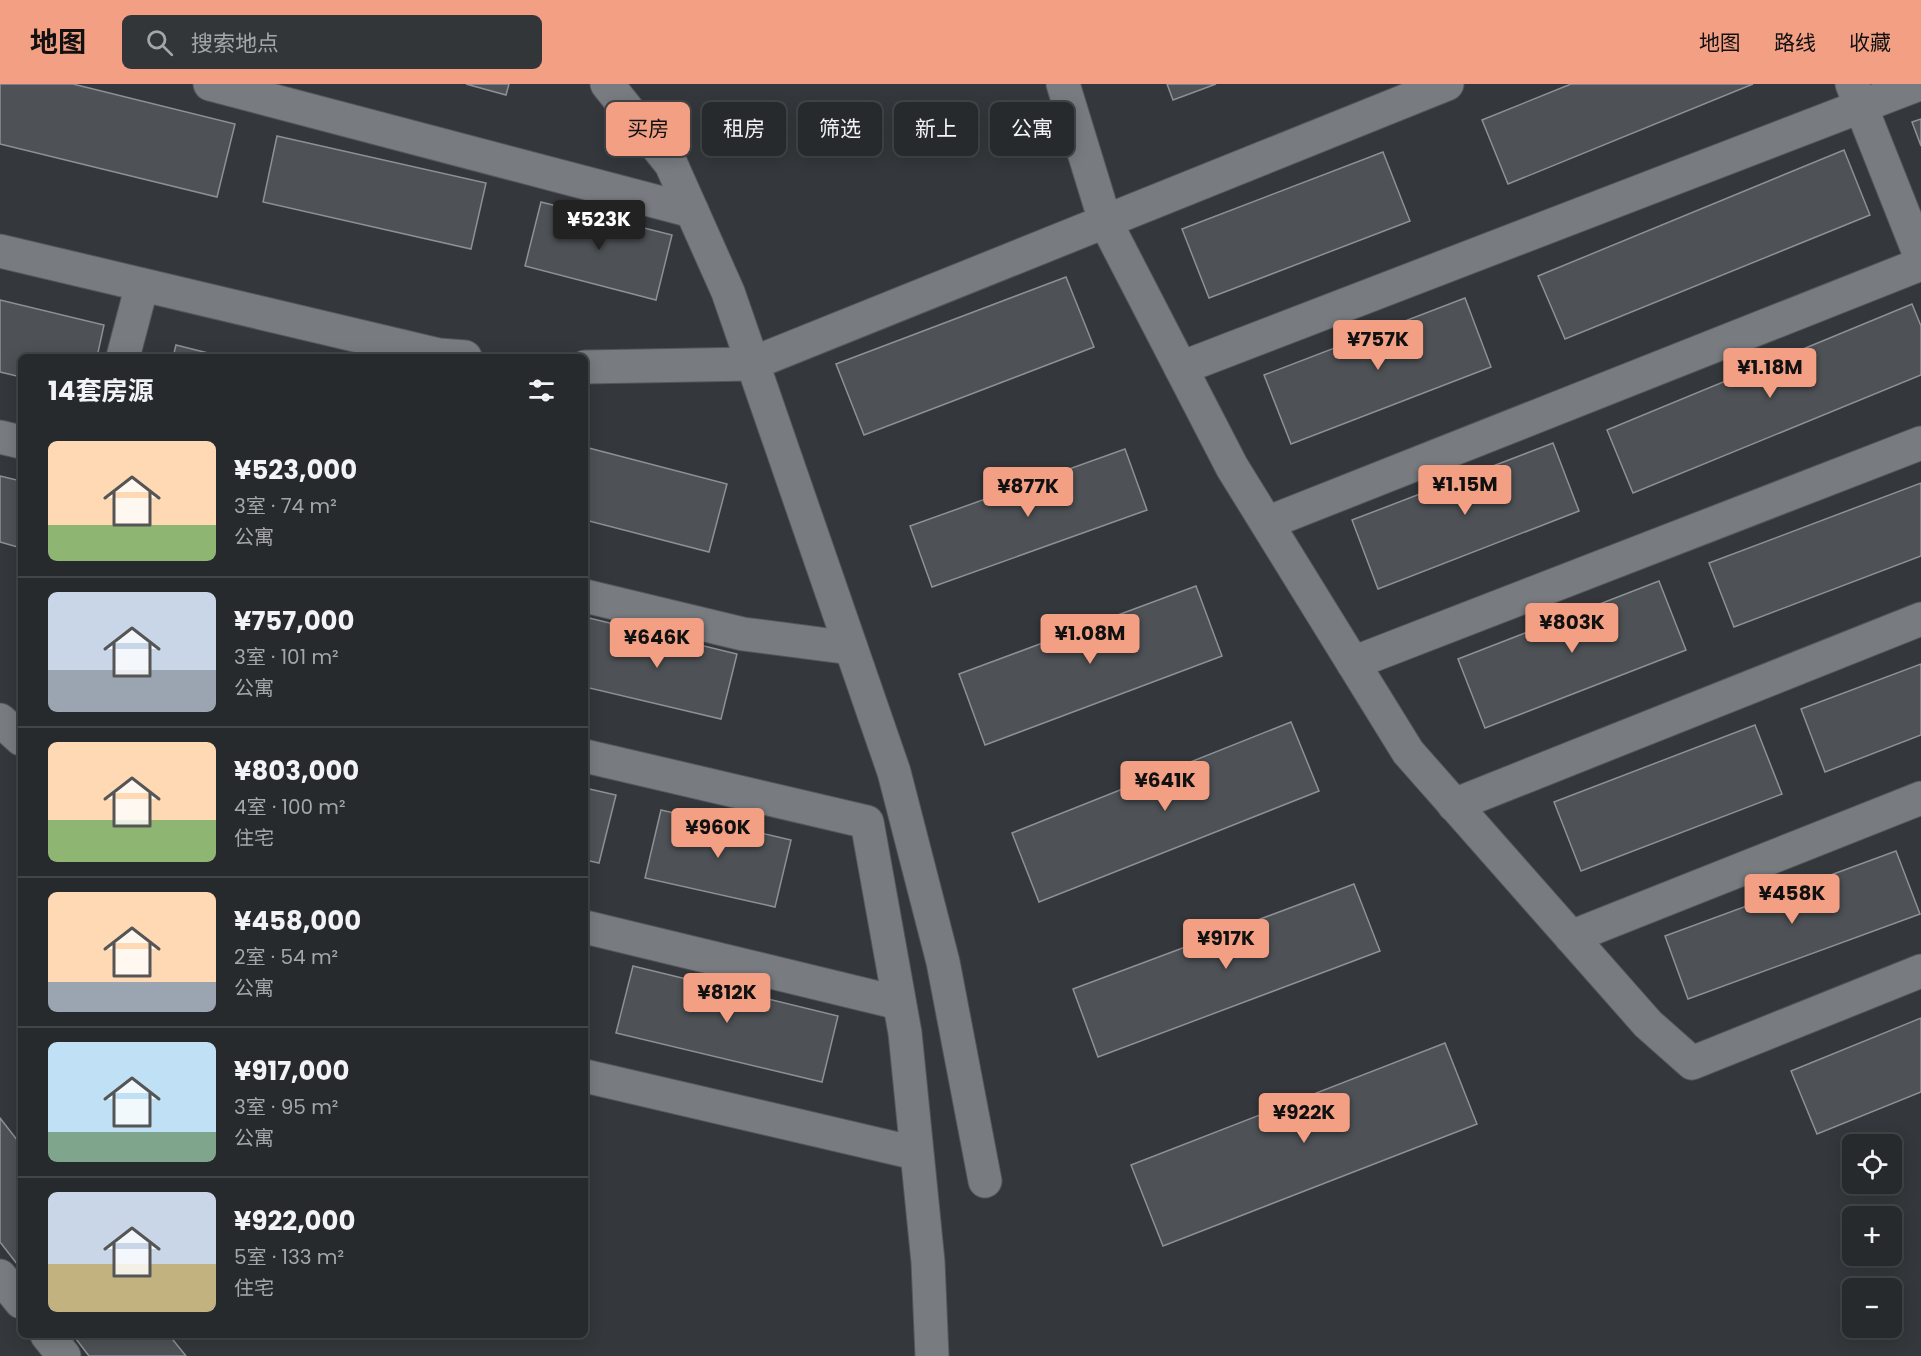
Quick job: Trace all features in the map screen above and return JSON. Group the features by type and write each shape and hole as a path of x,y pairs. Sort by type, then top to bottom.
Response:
{"street":[{"path":"210,84 692,211"},
{"path":"607,84 671,164 728,292 894,772 943,962 986,1181"},
{"path":"1063,84 1105,221 1232,466 1408,752 1648,1024 1692,1063 1921,971"},
{"path":"588,367 751,364 1447,84"},
{"path":"1181,368 1856,95 1919,84"},
{"path":"1856,95 1921,258"},
{"path":"0,251 435,354"},
{"path":"1267,523 1921,264"},
{"path":"124,354 142,285"},
{"path":"0,437 18,441"},
{"path":"1353,663 1921,443"},
{"path":"588,597 743,634 851,648"},
{"path":"1454,805 1921,619"},
{"path":"0,720 18,736"},
{"path":"588,757 867,822 905,1033 915,1153 928,1262 932,1356"},
{"path":"1571,937 1921,798"},
{"path":"588,928 899,1003"},
{"path":"588,1077 915,1153"},
{"path":"0,1276 18,1298"},
{"path":"49,1338 64,1356"}],"building":[{"path":"0,84 73,84 235,124 217,197 0,144"},
{"path":"466,84 509,84 506,95"},
{"path":"1167,84 1216,84 1173,100"},
{"path":"1571,84 1753,84 1508,184 1482,120"},
{"path":"1921,119 1921,146 1912,122"},
{"path":"277,136 486,183 471,249 263,202"},
{"path":"1844,150 1870,215 1565,339 1538,276"},
{"path":"1383,152 1410,221 1209,298 1182,229"},
{"path":"541,202 672,235 656,300 525,266"},
{"path":"1066,277 1094,347 864,435 836,364"},
{"path":"1465,298 1491,367 1291,444 1264,375"},
{"path":"0,300 104,325 98,354 18,354 18,376 0,372"},
{"path":"1912,304 1921,326 1921,375 1633,493 1607,430"},
{"path":"176,345 212,354 174,354"},
{"path":"1553,443 1579,511 1378,589 1352,520"},
{"path":"588,448 727,484 709,552 588,521"},
{"path":"1125,449 1147,510 932,587 910,526"},
{"path":"0,476 18,480 18,547 0,542"},
{"path":"1921,483 1921,556 1734,627 1709,563"},
{"path":"1659,581 1686,650 1485,728 1458,659"},
{"path":"1196,586 1222,656 985,745 959,674"},
{"path":"588,618 737,654 721,719 588,688"},
{"path":"1921,664 1921,735 1825,772 1801,709"},
{"path":"1291,722 1319,791 1039,902 1012,833"},
{"path":"1755,725 1782,794 1581,871 1554,802"},
{"path":"588,789 616,795 599,863 588,861"},
{"path":"661,810 791,840 775,907 645,878"},
{"path":"1896,851 1920,914 1688,999 1665,936"},
{"path":"1354,884 1380,951 1098,1057 1073,989"},
{"path":"633,966 838,1016 822,1082 616,1033"},
{"path":"1921,1018 1921,1092 1817,1134 1791,1071"},
{"path":"1445,1043 1477,1124 1163,1246 1131,1165"},
{"path":"0,1118 18,1141 18,1265 0,1242"},
{"path":"75,1338 171,1338 186,1356 89,1356"}]}
